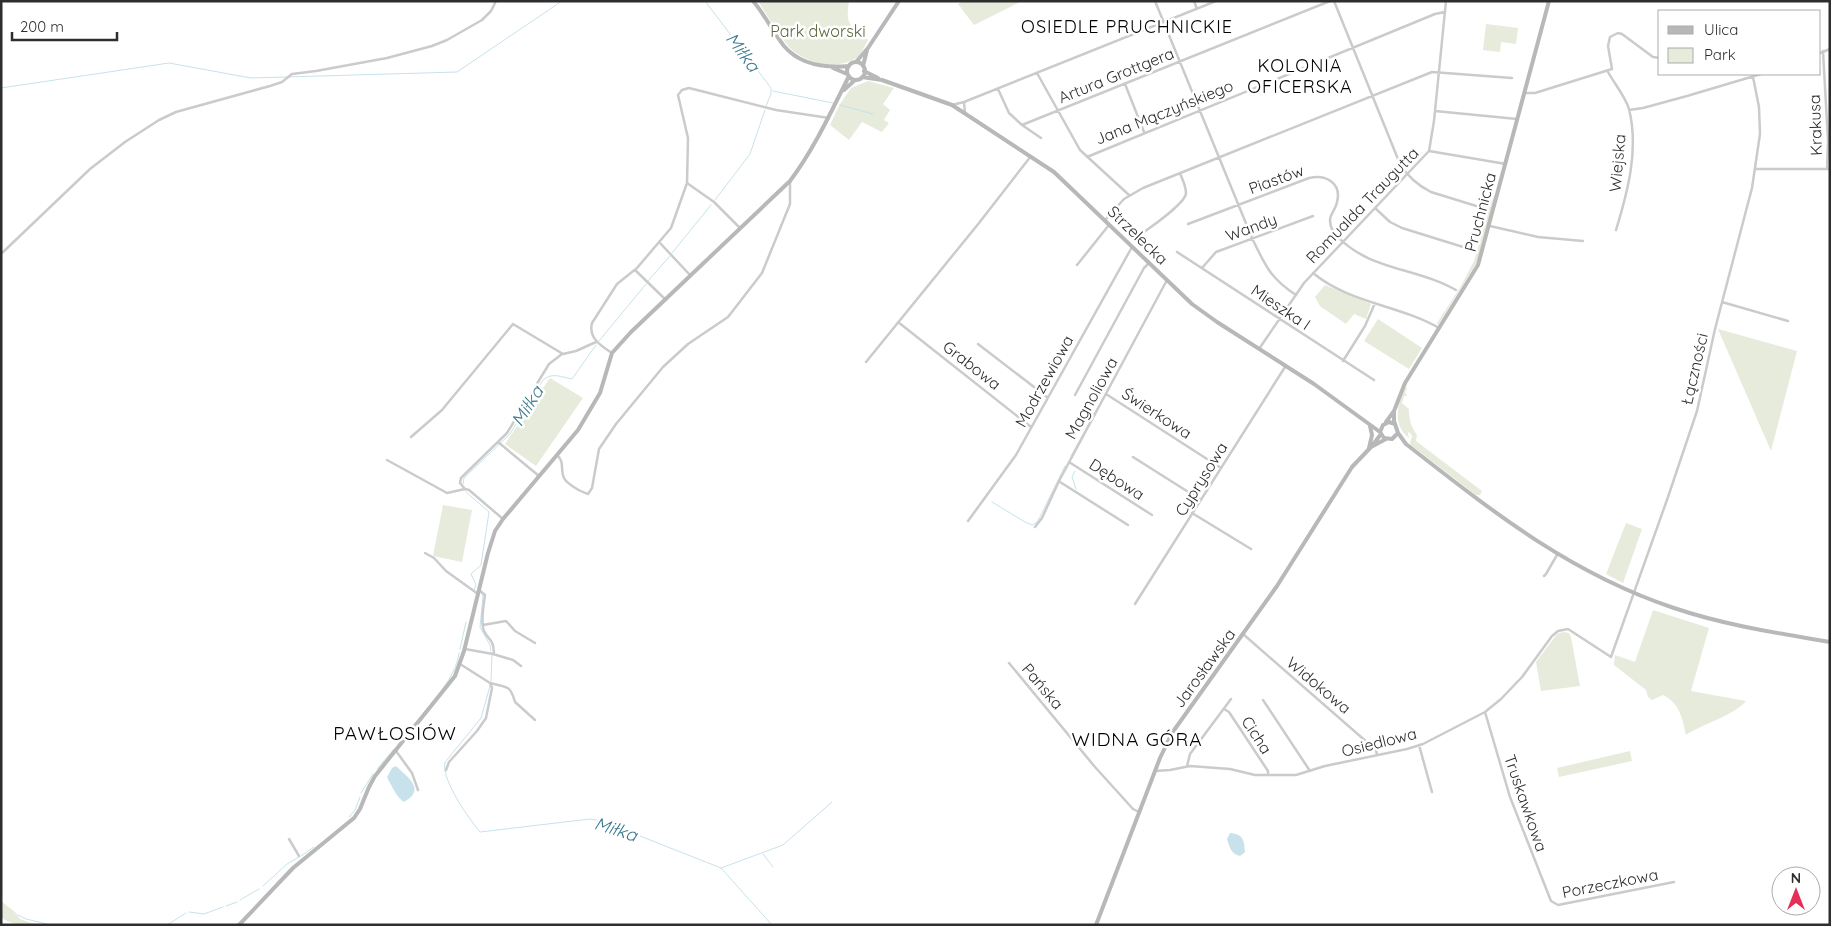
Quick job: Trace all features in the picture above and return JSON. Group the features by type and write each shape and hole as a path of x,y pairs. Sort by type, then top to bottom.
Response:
{"street":[{"path":"1,254 90,169 125,142 159,120 176,112 263,88 286,79 290,75 387,58 432,46 447,40 482,20 491,11 496,1"},
{"path":"753,1 790,53 810,63 831,67 848,66 856,62 868,48 899,1"},
{"path":"1155,1 1252,238 1274,279 1296,295"},
{"path":"1194,1 1197,9"},
{"path":"952,105 998,89 1216,1"},
{"name":"Artura Grottgera","path":"1022,125 1330,1"},
{"path":"1334,1 1400,164 1407,175 1430,192 1486,209"},
{"name":"Romualda Traugutta","path":"1259,349 1313,273 1429,151 1435,112 1446,1"},
{"name":"Pruchnicka","path":"1384,423 1394,411 1405,383 1478,265 1549,1"},
{"name":"Jana Mączyńskiego","path":"1086,157 1353,47 1435,14 1445,12"},
{"path":"1524,93 1535,94 1608,72 1612,69 1608,46 1610,37 1618,32 1653,57 1658,58"},
{"path":"841,94 854,80 862,77 868,48"},
{"path":"1821,52 1830,48"},
{"name":"Krakusa","path":"1821,52 1828,141 1828,169"},
{"path":"856,62 864,68"},
{"path":"239,925 293,868 354,818 360,809 371,782 455,676 460,664 495,531 578,430 593,408 600,394 612,353 631,332 790,181 829,118 848,75 848,66"},
{"path":"831,67 854,80"},
{"name":"Strzelecka","path":"864,68 882,80"},
{"path":"1105,220 1129,195 1142,188 1432,72 1439,71 1512,78"},
{"name":"Wiejska","path":"1608,72 1629,110 1633,142 1631,169 1625,201 1616,230"},
{"path":"1037,73 1080,150 1129,195"},
{"path":"1629,110 1651,106 1758,75"},
{"name":"Strzelecka","path":"862,77 882,80 952,105 1031,156 1054,172 1167,280 1205,313 1340,401 1380,433"},
{"name":"Łączności","path":"1568,629 1611,657 1697,411 1722,302 1752,188 1760,134 1759,107 1753,77"},
{"path":"1125,84 1144,132"},
{"path":"612,353 596,342 591,328 592,323 617,284 635,270 671,228 687,183 688,138 678,95 682,90 689,88 697,89 776,110 829,118"},
{"path":"998,89 1006,109 1022,125 1041,138"},
{"path":"964,102 965,113"},
{"path":"1435,112 1517,119"},
{"path":"1429,151 1506,164"},
{"path":"866,362 1031,156"},
{"path":"1755,168 1828,169"},
{"path":"1143,233 1185,197 1186,190 1180,173"},
{"name":"Piastów","path":"1188,224 1309,178 1323,176 1330,180 1337,192 1337,204 1330,220 1333,232 1343,242 1365,258 1443,283 1456,290"},
{"path":"556,455 562,463 566,480 583,493 588,494 592,488 596,457 599,449 616,424 664,367 688,344 728,317 762,273 790,204 790,181"},
{"path":"687,183 714,202 740,228"},
{"path":"1375,208 1390,222 1402,228 1476,251"},
{"name":"Wandy","path":"1202,268 1216,252 1313,216"},
{"path":"1077,265 1109,225"},
{"path":"1490,226 1538,237 1583,241"},
{"path":"660,243 690,275"},
{"name":"Modrzewiowa","path":"968,521 1016,455 1132,247"},
{"name":"Mieszka I","path":"1177,252 1374,380"},
{"path":"1075,395 1144,268 1149,263"},
{"path":"635,270 666,300"},
{"path":"1313,273 1335,289 1417,317 1439,329"},
{"name":"Magnoliowa","path":"1035,527 1042,518 1059,481 1167,280"},
{"path":"1722,302 1788,321"},
{"path":"1343,361 1365,326 1375,303"},
{"name":"Grabowa","path":"898,322 1031,427"},
{"path":"411,437 442,410 513,324 563,354"},
{"path":"503,519 469,490 465,489 460,483 461,478 499,443 507,433 550,364 563,354 576,351 596,342"},
{"path":"978,344 1047,397"},
{"name":"Cyprysowa","path":"1135,604 1286,366"},
{"name":"Świerkowa","path":"1106,394 1221,468"},
{"name":"Pruchnicka","path":"1394,411 1395,424"},
{"path":"1369,424 1376,426 1384,423 1395,424 1398,433 1406,444 1516,528 1557,555 1634,594 1725,623 1830,642"},
{"path":"1384,423 1380,433 1386,439 1406,444"},
{"path":"1369,424 1372,435 1370,448"},
{"name":"Jarosławska","path":"1096,925 1155,771 1172,733 1277,586 1352,467 1370,448 1380,433"},
{"path":"1392,439 1398,433"},
{"name":"Jarosławska","path":"1370,448 1386,439"},
{"path":"499,443 539,476"},
{"path":"1133,457 1201,500"},
{"path":"387,460 446,493 465,489"},
{"name":"Dębowa","path":"1069,462 1152,515"},
{"path":"1059,481 1128,525"},
{"path":"1192,513 1251,549"},
{"path":"425,553 434,558 446,571 485,595 483,624 484,630 491,638 493,654"},
{"path":"1544,576 1557,555"},
{"path":"483,624 506,621 515,631 534,643"},
{"name":"Osiedlowa","path":"1155,771 1187,766 1207,766 1255,775 1296,775 1419,745 1485,712 1511,690 1552,636 1558,631 1568,629"},
{"name":"Widokowa","path":"1244,634 1343,719 1376,750 1377,755"},
{"path":"464,649 493,654 513,660 521,666"},
{"name":"Pańska","path":"1009,663 1095,767 1133,809 1139,812"},
{"path":"460,664 490,683 510,689 514,694 515,702 535,720"},
{"path":"446,770 450,762 486,718 492,688 490,683"},
{"name":"Cicha","path":"1187,766 1190,754 1231,699"},
{"path":"1263,700 1310,771"},
{"name":"Cicha","path":"1224,709 1229,712 1268,771 1268,775"},
{"name":"Truskawkowa","path":"1485,712 1510,797 1551,901"},
{"path":"1419,745 1432,792"},
{"path":"396,751 413,775 418,790"},
{"path":"289,839 299,856"},
{"name":"Porzeczkowa","path":"1551,901 1558,905 1674,882"}],"green space":[{"name":"Park dworski","path":"758,1 849,1 848,16 850,24 868,40 863,50 855,59 839,64 814,61 791,49 778,33"},
{"path":"962,1 1022,1 974,25 958,4"},
{"path":"1486,24 1518,28 1516,44 1501,42 1500,52 1483,50"},
{"path":"868,81 894,88 883,104 890,110 884,120 889,123 882,132 862,122 849,140 830,125 840,104 851,88"},
{"path":"1495,194 1477,262 1438,325 1437,323 1461,286 1474,261 1488,209"},
{"path":"1325,285 1371,304 1366,319 1354,314 1346,324 1320,306 1315,297"},
{"path":"1378,319 1422,348 1409,369 1364,341"},
{"path":"1718,329 1797,351 1771,451"},
{"path":"550,378 583,398 536,466 505,444"},
{"path":"1406,387 1405,392 1407,396 1404,396 1402,403 1409,409 1411,423 1417,435 1416,441 1482,491 1480,495 1476,495 1411,445 1412,436 1409,432 1409,438 1404,433 1398,421 1400,400"},
{"path":"443,505 472,510 462,562 433,556"},
{"path":"1626,523 1642,529 1623,583 1606,574"},
{"path":"1653,610 1709,628 1691,691 1746,701 1734,711 1686,735 1677,707 1669,699 1663,695 1652,700 1648,697 1646,690 1614,665 1615,655 1635,662"},
{"path":"1569,633 1571,637 1580,686 1541,691 1536,662 1557,634"},
{"path":"1630,751 1632,761 1559,777 1557,768"},
{"path":"1,901 15,912 20,919 37,925 18,924 5,920 1,917"}],"water":[{"path":"396,766 413,783 414,792 404,802 387,777 392,768"},
{"path":"1230,833 1238,835 1242,839 1245,852 1240,856 1235,854 1230,848 1227,839"}],"waterway":[{"path":"1,88 169,63 251,78 457,72 562,1"},
{"name":"Miłka","path":"705,1 771,88 771,94 766,106"},
{"path":"773,91 833,103"},
{"path":"840,105 873,114"},
{"name":"Miłka","path":"715,200 750,154 765,110"},
{"name":"Miłka","path":"672,253 711,205"},
{"name":"Miłka","path":"648,281 670,256"},
{"name":"Miłka","path":"599,341 646,284"},
{"name":"Miłka","path":"463,484 464,478 510,434 543,380 550,376 572,379 596,345"},
{"path":"1071,456 1099,405"},
{"path":"992,502 1032,525 1040,517 1065,466"},
{"path":"1075,471 1072,477 1076,489"},
{"name":"Miłka","path":"466,492 489,512 481,565 471,574 476,585 474,590"},
{"name":"Miłka","path":"481,593 483,596 480,627 490,645 491,651"},
{"path":"460,649 466,622"},
{"path":"406,734 445,685 457,664 459,653"},
{"name":"Miłka","path":"491,681 492,655"},
{"name":"Miłka","path":"446,761 481,718 490,686"},
{"path":"377,769 394,749"},
{"name":"Miłka","path":"445,762 447,778 451,788 480,832 590,819 602,821 721,868 772,925"},
{"path":"361,793 373,774"},
{"path":"349,817 355,810 360,797"},
{"path":"721,868 783,845 832,802"},
{"path":"301,856 314,847"},
{"path":"763,854 773,867"},
{"path":"263,886 287,864 299,857"},
{"path":"240,900 259,889"},
{"path":"226,906 237,902"},
{"path":"189,912 204,914 223,907"},
{"path":"167,925 186,913"},
{"path":"18,915 26,919 51,925"}],"district":[{"name":"OSIEDLE PRUCHNICKIE","path":"1127,26"},
{"name":"KOLONIA OFICERSKA","path":"1300,75"},
{"name":"PAWŁOSIÓW","path":"395,733"},
{"name":"WIDNA GÓRA","path":"1137,739"}]}
